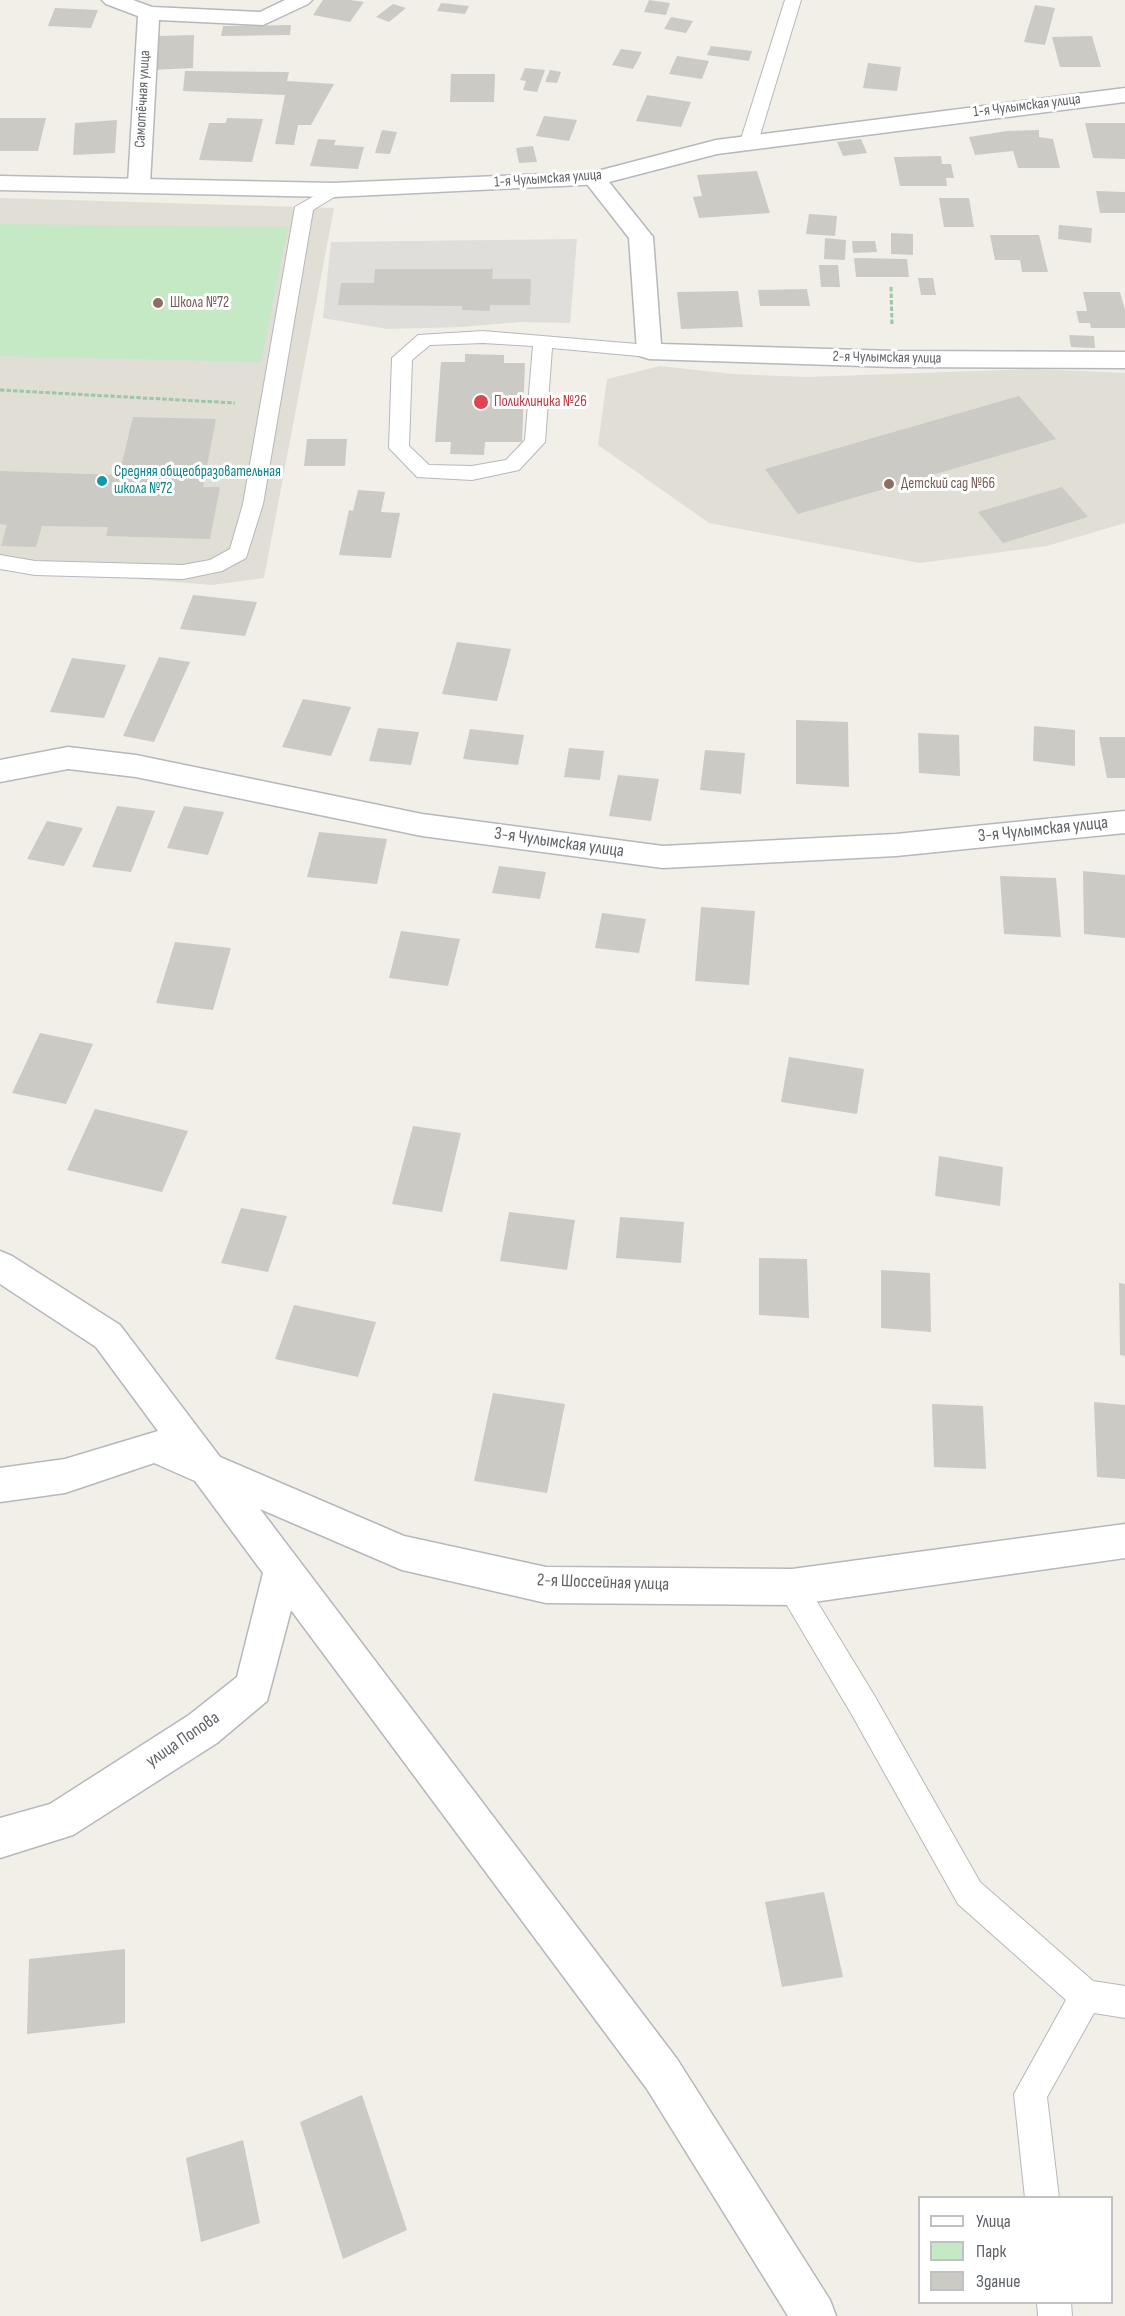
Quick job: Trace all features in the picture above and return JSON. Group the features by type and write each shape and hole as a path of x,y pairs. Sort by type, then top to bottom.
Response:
{"street":[{"path":"113,0 149,13 263,19 301,0"},
{"name":"Самотёчная улица","path":"139,184 149,13"},
{"name":"1-я Чулымская улица","path":"0,183 139,184 333,190 594,178 682,154 749,142 1125,95"},
{"path":"594,178 641,237 649,351"},
{"name":"2-я Чулымская улица","path":"649,351 894,359 1125,360"},
{"name":"3-я Чулымская улица","path":"1,773 68,758 136,766 422,825 663,857 896,845 1125,822"},
{"path":"0,1266 108,1336 662,2074 814,2316"},
{"name":"2-я Шоссейная улица","path":"0,1485 65,1476 155,1446 402,1553 546,1585 792,1587 1125,1541"},
{"name":"улица Попова","path":"0,1838 59,1821 203,1730 253,1688 283,1569"}],"lane":[{"path":"749,142 793,0"},
{"path":"0,562 35,568 183,572 215,566 239,553 252,504 271,405 304,207 333,190"},
{"path":"543,341 536,442 512,465 472,473 424,472 399,448 402,358 425,339 483,337 543,341 649,351"},
{"path":"792,1587 863,1705 969,1893 1086,1996 1125,2002"},
{"path":"1042,2196 1030,2094 1086,1996"}],"path":[{"path":"0,390 271,405"}],"shaded area":[{"name":"Школа №72","path":"0,198 334,208 264,578 212,585 0,568"},
{"path":"577,239 570,323 520,322 462,327 387,329 323,318 331,242"},
{"name":"Детский сад №66","path":"660,366 733,374 807,377 1031,369 1125,373 1125,523 1047,546 920,563 709,523 598,445 607,379"}],"green space":[{"path":"0,224 288,227 261,362 0,356"}],"building":[{"path":"323,0 364,2 350,22 313,15"},
{"path":"649,0 670,3 666,15 644,12"},
{"path":"441,3 469,6 465,14 437,11"},
{"path":"393,4 406,8 389,22 376,17"},
{"path":"1035,5 1055,8 1045,45 1024,42"},
{"path":"55,8 98,10 91,28 48,26"},
{"path":"671,17 693,21 686,33 664,29"},
{"path":"291,25 290,35 221,36 223,26"},
{"path":"194,35 193,68 151,70 153,42 159,42 159,36"},
{"path":"1092,36 1101,67 1060,67 1052,37"},
{"path":"711,46 752,51 749,61 707,55"},
{"path":"621,49 642,52 633,69 612,65"},
{"path":"677,56 709,61 702,79 669,74"},
{"path":"868,63 901,67 897,91 863,88"},
{"path":"525,68 545,70 537,92 523,90 526,81 520,80"},
{"path":"550,70 561,72 557,83 545,82"},
{"path":"185,71 289,72 287,81 334,84 311,125 298,125 294,145 275,144 285,95 183,91"},
{"path":"451,74 495,74 494,102 450,102"},
{"path":"647,95 691,102 681,127 636,121"},
{"path":"544,116 577,120 569,141 536,136"},
{"path":"0,118 46,118 38,151 0,151"},
{"path":"227,118 263,119 252,162 199,160 209,123 226,123"},
{"path":"117,120 115,153 73,155 75,123"},
{"path":"1085,123 1125,123 1125,159 1093,158"},
{"path":"382,130 397,132 390,154 375,153"},
{"path":"1039,130 1039,137 1053,139 1060,168 1018,168 1013,151 975,155 969,137 1007,131"},
{"path":"318,139 336,140 334,145 364,147 358,169 310,166"},
{"path":"861,139 867,153 843,156 837,142"},
{"path":"533,146 537,162 519,163 516,148"},
{"path":"941,156 942,164 951,164 954,178 946,178 947,186 900,186 894,157"},
{"path":"757,171 770,213 699,218 693,197 702,196 697,175"},
{"path":"1096,191 1125,192 1125,213 1100,213"},
{"path":"939,198 969,198 974,227 944,227"},
{"path":"809,214 837,216 835,236 806,234"},
{"path":"1059,225 1092,228 1091,243 1058,239"},
{"path":"891,233 913,234 913,255 891,254"},
{"path":"990,235 1039,235 1048,272 1022,272 1020,260 995,260"},
{"path":"825,238 846,240 845,260 824,259"},
{"path":"852,241 875,241 877,252 853,253"},
{"path":"854,258 907,259 909,277 856,277"},
{"path":"819,265 838,265 840,287 821,287"},
{"path":"375,269 493,269 492,279 531,279 530,305 490,305 490,311 462,310 462,306 338,305 341,283 374,283"},
{"path":"918,278 933,278 936,295 921,295"},
{"path":"807,289 810,306 760,306 758,290"},
{"path":"738,291 743,327 681,329 677,292"},
{"path":"1083,292 1120,292 1125,310 1125,328 1091,328 1090,323 1079,323 1076,311 1087,311"},
{"path":"1069,335 1094,336 1095,348 1071,347"},
{"name":"Поликлиника №26","path":"465,354 504,355 504,363 525,363 522,442 485,442 484,455 450,454 451,442 435,442 441,362 465,362"},
{"path":"1019,396 1056,439 798,514 765,469"},
{"name":"Средняя общеобразовательная школа №72","path":"133,417 216,419 203,487 220,487 210,539 106,536 108,527 42,526 36,547 1,546 7,525 0,524 0,471 119,475"},
{"path":"307,439 347,439 345,466 304,466"},
{"path":"1062,487 1088,517 1003,543 978,512"},
{"path":"358,490 385,492 381,512 400,513 391,558 339,555 349,510 353,511"},
{"path":"193,595 257,602 245,636 180,629"},
{"path":"457,642 511,649 497,701 442,694"},
{"path":"159,657 190,662 154,742 123,736"},
{"path":"72,658 126,665 104,718 50,712"},
{"path":"303,699 351,707 331,756 282,747"},
{"path":"796,720 848,722 849,787 796,784"},
{"path":"1034,726 1075,730 1075,766 1033,761"},
{"path":"378,728 419,732 411,765 369,761"},
{"path":"470,729 524,735 518,765 463,759"},
{"path":"918,733 959,735 960,776 919,773"},
{"path":"1099,737 1125,737 1125,778 1107,778"},
{"path":"569,748 604,751 600,780 564,777"},
{"path":"705,750 745,753 741,794 700,790"},
{"path":"618,775 659,779 651,821 609,816"},
{"path":"117,806 155,811 131,872 92,867"},
{"path":"184,806 224,812 208,855 167,848"},
{"path":"47,821 83,828 64,866 27,859"},
{"path":"319,832 387,839 377,884 307,877"},
{"path":"499,866 546,872 540,899 492,893"},
{"path":"1083,871 1125,875 1125,938 1084,934"},
{"path":"1000,876 1056,878 1061,937 1004,934"},
{"path":"701,907 755,911 749,985 695,981"},
{"path":"602,913 646,919 639,953 595,948"},
{"path":"401,931 460,939 448,986 389,978"},
{"path":"175,942 231,948 213,1010 156,1003"},
{"path":"40,1033 93,1044 66,1104 12,1093"},
{"path":"789,1057 864,1069 857,1114 781,1102"},
{"path":"95,1109 188,1131 162,1192 67,1170"},
{"path":"413,1126 461,1133 442,1212 392,1204"},
{"path":"939,1156 1003,1167 1000,1206 935,1196"},
{"path":"241,1208 287,1216 268,1272 221,1263"},
{"path":"509,1212 575,1220 567,1270 500,1261"},
{"path":"620,1217 684,1222 681,1263 616,1258"},
{"path":"759,1258 807,1259 809,1318 759,1315"},
{"path":"881,1270 930,1273 931,1332 881,1328"},
{"path":"1119,1283 1125,1284 1125,1356 1120,1355"},
{"path":"294,1305 376,1322 358,1377 275,1359"},
{"path":"493,1393 565,1404 547,1493 474,1481"},
{"path":"1094,1402 1125,1405 1125,1479 1097,1477"},
{"path":"932,1404 983,1406 986,1469 934,1467"},
{"path":"824,1892 843,1977 782,1987 765,1902"},
{"path":"125,1949 125,2023 27,2034 29,1959"},
{"path":"362,2095 407,2230 343,2259 300,2122"},
{"path":"243,2140 260,2223 201,2242 186,2158"}],"place":[{"name":"Школа №72","path":"158,303"},
{"name":"Поликлиника №26","path":"481,402"},
{"name":"Средняя общеобразовательная школа №72","path":"102,481"},
{"name":"Детский сад №66","path":"889,484"}]}
